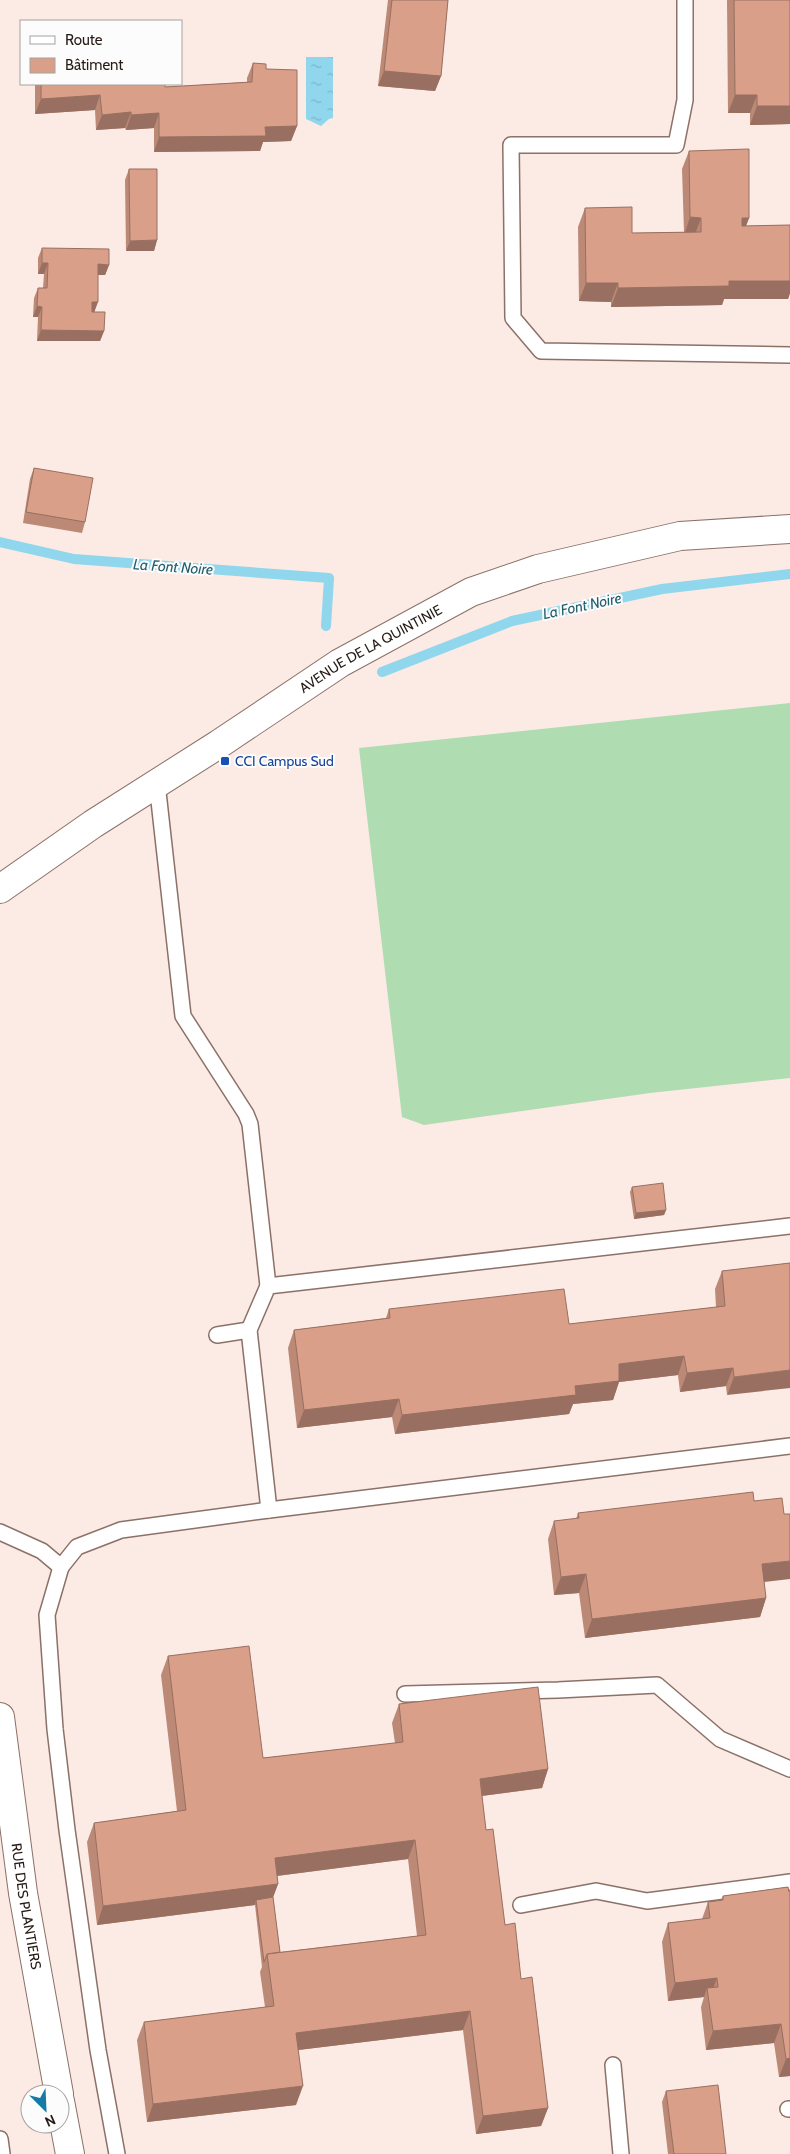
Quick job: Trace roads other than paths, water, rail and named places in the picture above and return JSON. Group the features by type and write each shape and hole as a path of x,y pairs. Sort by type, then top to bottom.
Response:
{"street":[{"name":"AVENUE DE LA QUINTINIE","path":"0,889 92,824 157,784 340,664 471,592 538,569 680,536 790,529"},
{"name":"RUE DES PLANTIERS","path":"0,1717 23,1893 56,2084"},
{"path":"66,2134 70,2154"}],"lane":[{"path":"685,0 685,100 676,145 511,145 512,318 541,351 790,355"},
{"path":"157,784 183,1016 246,1114 250,1124 268,1286 249,1330 269,1510"},
{"path":"268,1286 790,1226"},
{"path":"217,1335 249,1330"},
{"path":"117,2154 98,2050 67,1830 54,1720 47,1615 61,1567 77,1548 121,1530 790,1446"},
{"path":"0,1532 42,1552 61,1567"},
{"path":"405,1694 558,1690 657,1684 720,1739 790,1769"},
{"path":"521,1905 596,1891 647,1901 790,1882"},
{"path":"613,2065 621,2154"},
{"path":"0,2139 2,2154"}],"water":[{"path":"306,57 333,57 333,118 321,126 306,119"}],"waterway":[{"name":"La Font Noire","path":"0,542 74,559 329,578 326,626"},
{"name":"La Font Noire","path":"382,672 512,621 662,589 790,574"}],"place":[{"name":"CCI Campus Sud","path":"225,761"}]}
